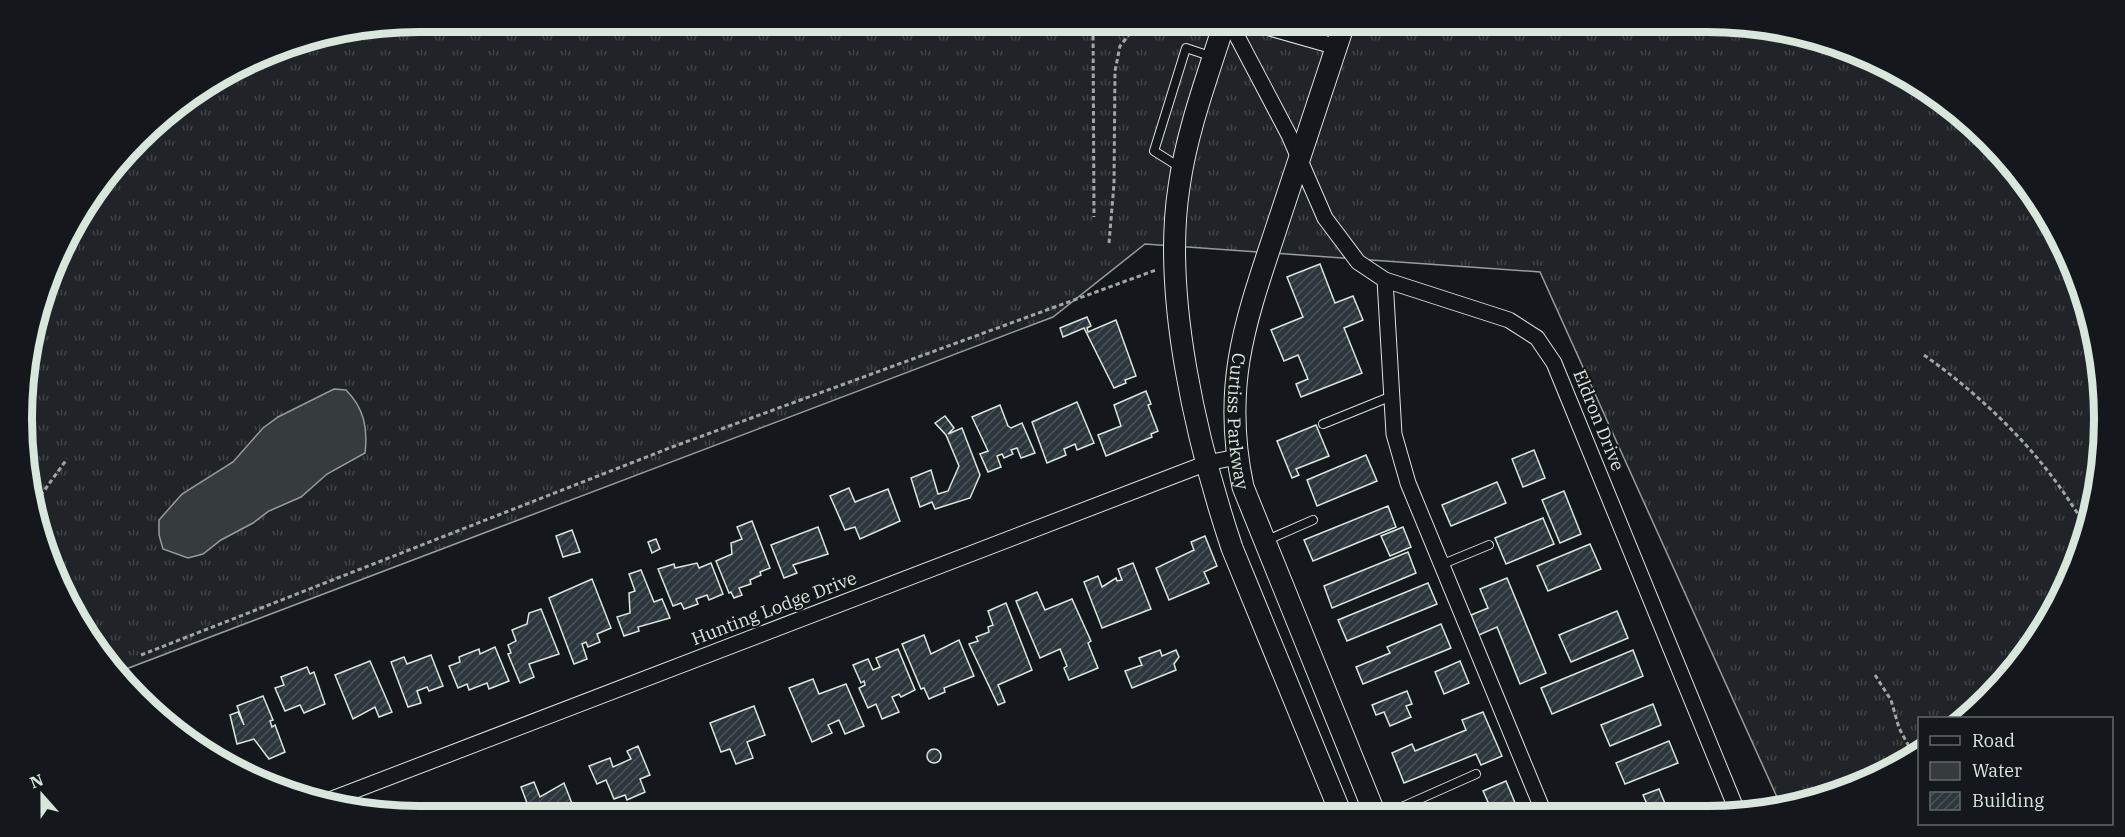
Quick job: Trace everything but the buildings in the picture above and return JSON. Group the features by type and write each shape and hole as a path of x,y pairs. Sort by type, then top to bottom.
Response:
{"main road":[{"name":"Curtiss Parkway","path":"1223,32 1182,168 1175,216 1177,309 1185,359 1208,463 1232,548 1338,806"},
{"name":"Curtiss Parkway","path":"1342,32 1299,158 1239,350 1234,385 1237,457 1243,487 1372,806"}],"street":[{"name":"Eldron Drive","path":"1233,32 1299,158 1325,218 1358,262 1385,280 1509,320 1537,338 1554,363 1735,805"},
{"path":"1284,32 1337,47"},
{"path":"1385,280 1394,434 1408,483 1541,806"},
{"name":"Hunting Lodge Drive","path":"338,797 1208,463 1237,457"}],"lane":[{"path":"1182,168 1154,151 1186,48 1214,57"},
{"path":"1323,424 1392,396"},
{"path":"1264,541 1312,520"},
{"path":"1443,564 1489,544"},
{"path":"1402,806 1476,774"}],"path":[{"path":"1093,32 1094,217"},
{"path":"1109,243 1114,184 1115,71 1120,46 1131,32"},
{"path":"141,655 672,447 1175,263"},
{"path":"1924,355 1961,383 2023,441 2050,473 2080,518"},
{"path":"40,497 67,459"},
{"path":"1875,675 1891,700 1899,728 1910,748"}],"green space":[{"path":"393,32 1732,32 1807,45 1878,71 1942,111 1997,163 2028,203 2054,247 2064,270 2086,343 2094,418 2090,469 2073,543 2054,590 2014,654 1980,692 1953,717 1918,717 1918,743 1878,766 1831,785 1778,799 1540,272 1145,244 1053,317 124,670 97,634 71,590 52,543 39,494 32,444 32,393 39,343 52,294 71,247 111,183 145,145 183,111 247,71 318,45"}],"water":[{"path":"334,389 346,390 361,411 366,435 365,453 327,474 301,497 269,511 253,523 221,540 203,554 188,558 163,549 159,535 159,520 182,494 233,462 263,428 278,417"}]}
